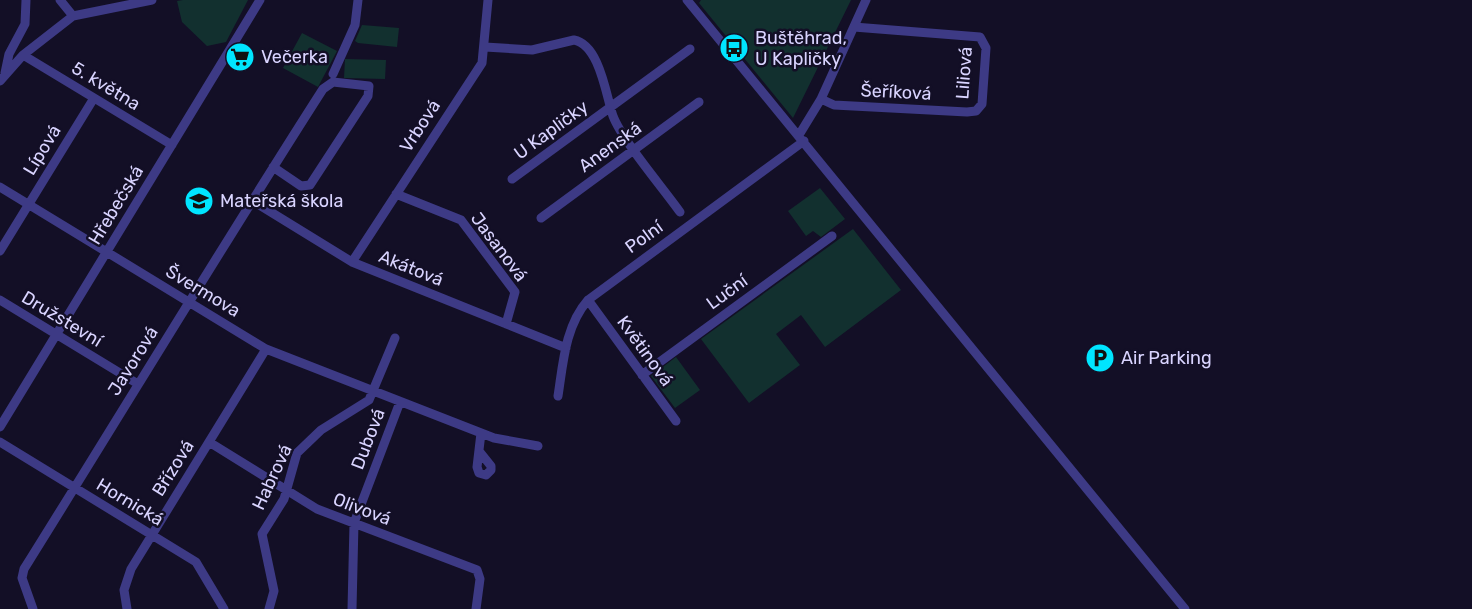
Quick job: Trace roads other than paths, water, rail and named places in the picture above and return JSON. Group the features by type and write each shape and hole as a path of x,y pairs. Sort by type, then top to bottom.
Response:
{"street":[{"path":"2,75 9,54 25,24 26,0"},
{"path":"60,0 73,16"},
{"path":"2,75 23,55 73,16 152,0"},
{"name":"Hřebečská","path":"0,427 260,0"},
{"path":"333,74 356,22 358,0"},
{"name":"Vrbová","path":"352,262 482,63 488,0"},
{"path":"687,0 1185,609"},
{"path":"801,138 866,0"},
{"name":"Liliová","path":"854,27 976,36 983,40 986,48 983,101 980,108 972,112"},
{"name":"U Kapličky","path":"485,47 532,50 578,41 602,72 615,120 680,212"},
{"name":"U Kapličky","path":"512,179 690,49"},
{"name":"5. května","path":"23,55 172,146"},
{"name":"Javorová","path":"33,609 22,574 273,167 326,86 333,82 369,86 368,96 310,185 301,186 273,167"},
{"name":"Lípová","path":"0,251 94,98"},
{"name":"Šeříková","path":"821,99 834,105 972,112"},
{"name":"Anenská","path":"541,218 699,102"},
{"name":"Polní","path":"558,396 566,348 575,320 588,300 801,138"},
{"name":"Švermova","path":"0,187 266,349 400,402"},
{"name":"Jasanová","path":"396,194 462,222 515,292 506,324"},
{"name":"Akátová","path":"253,201 352,262 566,348"},
{"name":"Luční","path":"642,375 832,236"},
{"name":"Družstevní","path":"0,300 138,384"},
{"name":"Květinová","path":"588,300 675,422"},
{"path":"374,391 395,338"},
{"name":"Břízová","path":"128,609 124,590 127,576 266,349"},
{"name":"Habrová","path":"270,609 274,591 262,534 284,499 295,458 321,430 367,402 374,391"},
{"name":"Dubová","path":"352,609 354,523 400,402 500,440 538,446"},
{"path":"479,451 482,433"},
{"name":"Hornická","path":"0,442 198,564 224,609"},
{"name":"Olivová","path":"208,442 317,509 477,570 480,579 476,609"}],"place":[{"name":"Buštěhrad, U Kapličky","path":"734,48"},
{"name":"Večerka","path":"240,57"},
{"name":"Mateřská škola","path":"199,201"},
{"name":"Air Parking","path":"1100,358"}]}
